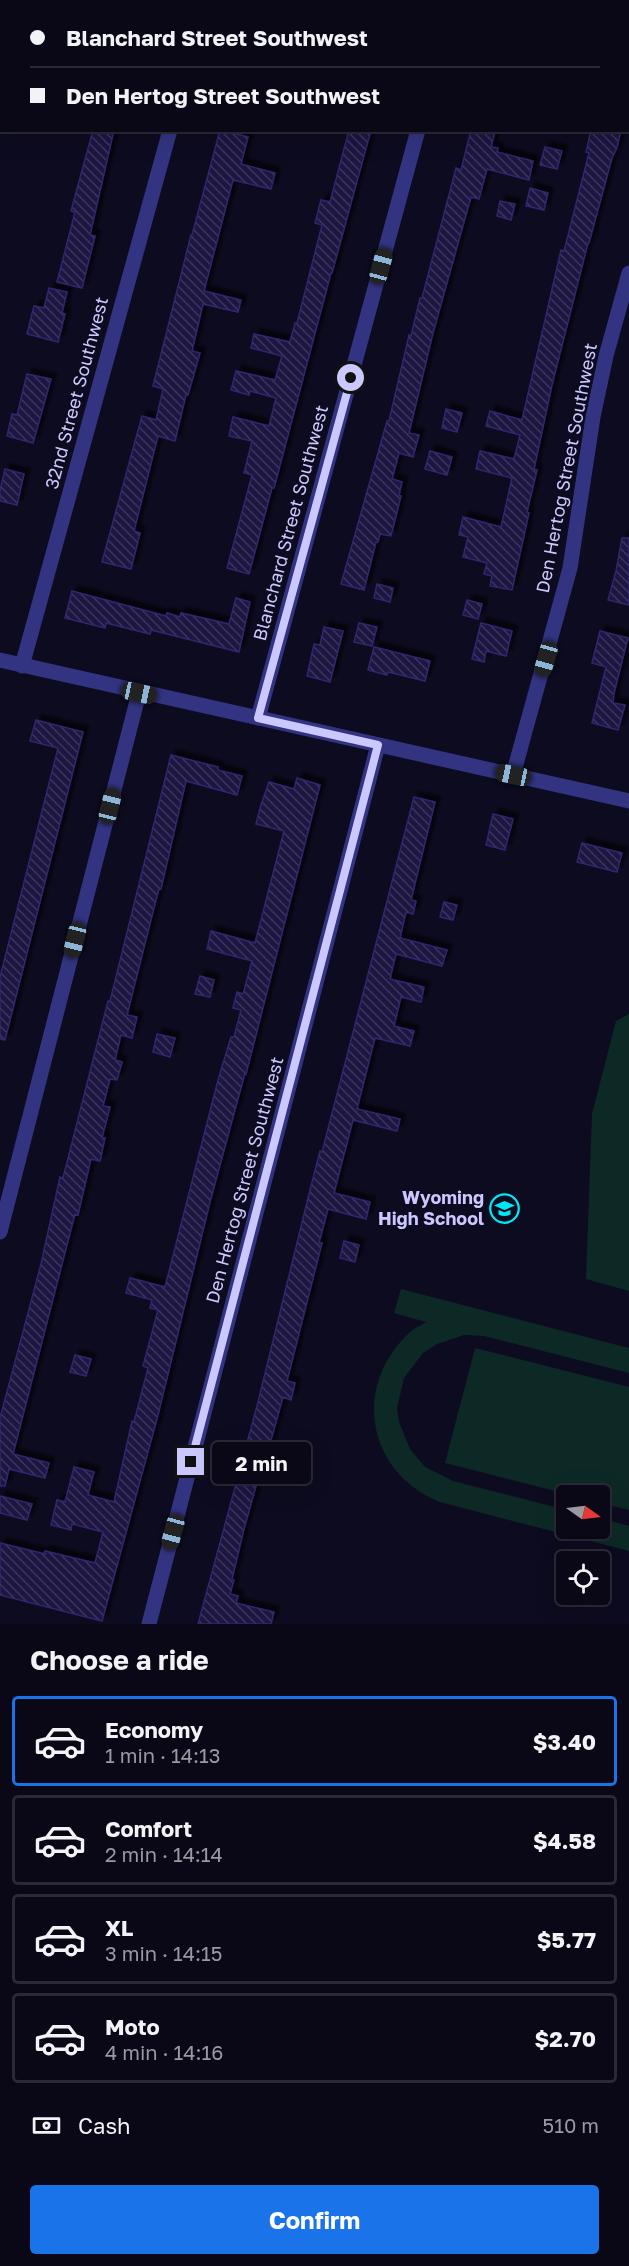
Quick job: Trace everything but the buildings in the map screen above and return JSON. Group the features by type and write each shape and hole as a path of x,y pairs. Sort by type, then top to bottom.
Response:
{"street":[{"name":"32nd Street Southwest","path":"22,666 169,132"},
{"name":"Blanchard Street Southwest","path":"258,718 417,132"},
{"name":"Den Hertog Street Southwest","path":"513,775 568,579 593,417 606,356 629,273"},
{"path":"0,660 629,801"},
{"path":"0,1232 139,693"},
{"name":"Den Hertog Street Southwest","path":"149,1624 378,745"}],"green space":[{"path":"629,1014 629,1291 586,1279 592,1114 616,1021"},
{"path":"401,1289 629,1348 629,1373 484,1336 464,1335 437,1344 423,1353 404,1378 397,1408 399,1422 410,1449 425,1467 453,1481 556,1507 556,1532 440,1502 416,1489 397,1471 383,1451 376,1428 374,1404 379,1380 390,1356 407,1335 426,1322 394,1313"},
{"path":"475,1348 629,1387 629,1510 610,1505 610,1485 556,1485 556,1491 445,1463"},
{"path":"610,1521 629,1526 629,1551 583,1539 610,1539"}],"place":[{"name":"Wyoming High School","path":"505,1208"}],"route":[{"path":"191,1462 378,745 258,718 351,378"}]}
